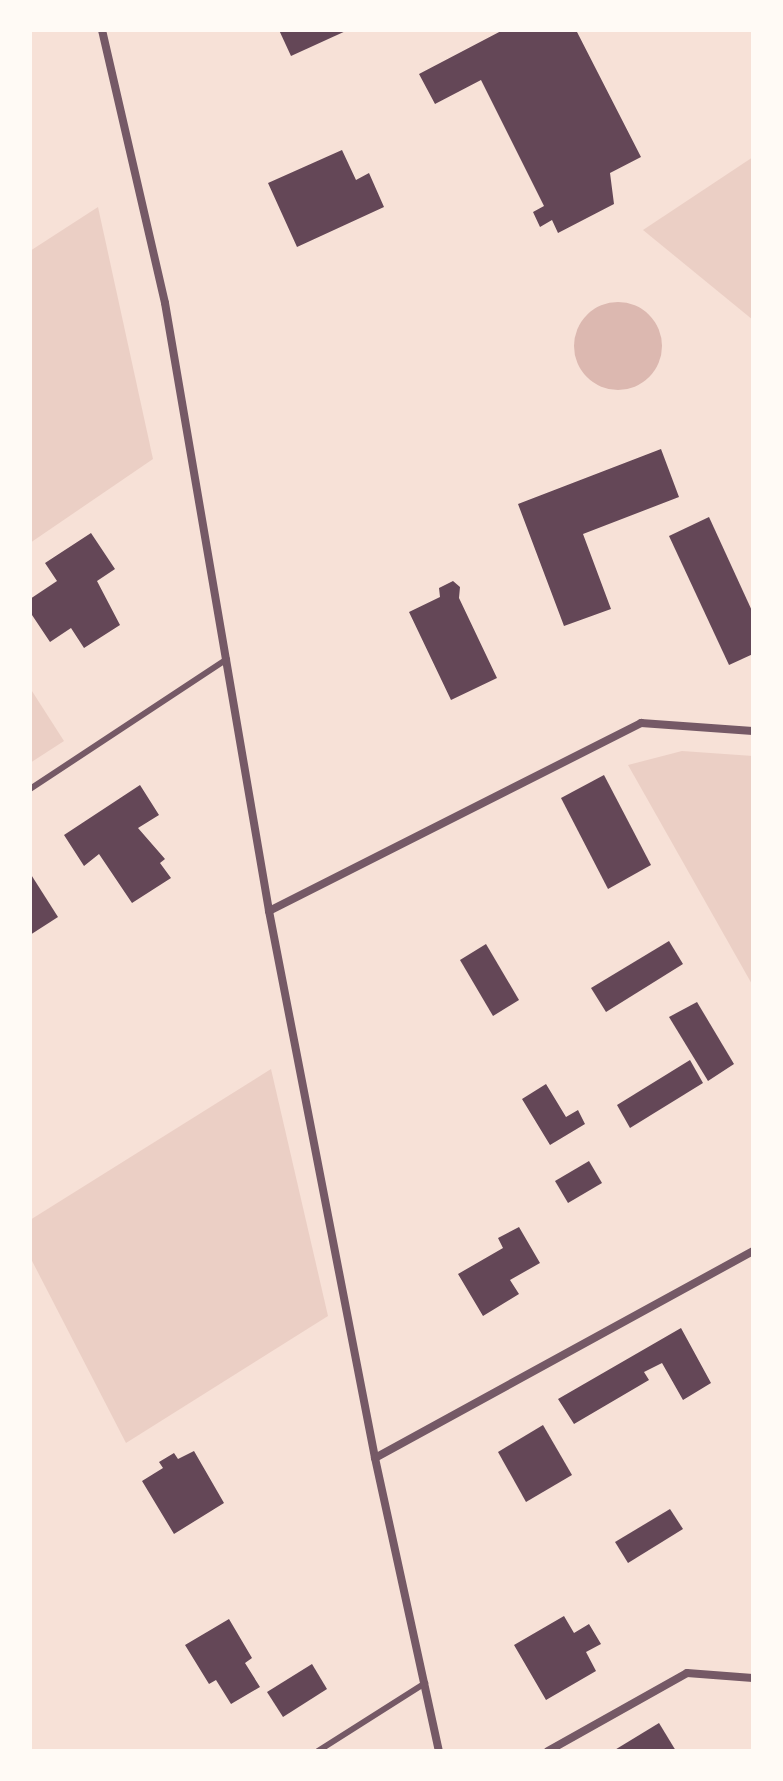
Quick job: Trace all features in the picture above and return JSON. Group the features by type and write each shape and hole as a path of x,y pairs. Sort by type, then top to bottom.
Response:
{"street":[{"path":"102,30 165,303 269,911 375,1458 439,1751"},
{"path":"269,911 641,723 753,731"},
{"path":"375,1458 753,1251"},
{"path":"548,1751 687,1673 753,1678"}],"lane":[{"path":"30,789 227,659"},
{"path":"318,1751 425,1683"}],"shaded area":[{"path":"753,157 753,320 643,230"},
{"path":"98,207 153,459 30,543 30,251"},
{"path":"618,302 635,306 649,315 658,329 662,346 658,363 649,377 635,386 618,390 601,386 587,377 578,363 574,346 578,329 587,315 601,306"},
{"path":"30,688 64,741 30,763"},
{"path":"682,751 753,756 753,986 628,765"},
{"path":"271,1069 328,1316 126,1443 30,1257 30,1220"}],"building":[{"path":"279,30 348,30 291,56"},
{"path":"503,30 576,30 641,157 610,173 614,204 558,233 552,220 540,227 533,212 544,206 481,80 435,104 419,74"},
{"path":"342,150 356,180 369,173 384,207 297,247 268,183"},
{"path":"661,449 679,497 583,534 611,609 564,626 518,504"},
{"path":"709,517 753,613 753,654 729,665 669,536"},
{"path":"91,533 115,569 97,581 120,625 84,648 71,628 50,642 30,612 30,599 57,581 45,563"},
{"path":"453,581 460,587 459,598 497,678 451,700 409,612 440,597 439,588"},
{"path":"604,775 651,865 608,889 561,798"},
{"path":"140,785 159,815 138,828 165,859 160,863 171,878 132,903 99,854 84,866 64,835"},
{"path":"30,873 58,917 30,935"},
{"path":"669,941 683,964 606,1012 591,988"},
{"path":"486,944 519,1000 493,1016 460,960"},
{"path":"697,1002 734,1064 708,1081 669,1017"},
{"path":"690,1060 703,1083 630,1128 617,1105"},
{"path":"546,1084 566,1117 578,1110 585,1124 550,1145 522,1099"},
{"path":"589,1161 602,1183 568,1203 555,1181"},
{"path":"519,1227 540,1263 510,1280 519,1294 483,1316 458,1274 503,1248 498,1238"},
{"path":"681,1328 711,1383 683,1400 662,1363 644,1372 649,1380 574,1424 558,1399"},
{"path":"543,1425 572,1475 526,1502 498,1452"},
{"path":"194,1451 224,1503 174,1534 142,1481 163,1468 159,1462 174,1453 178,1459"},
{"path":"670,1509 683,1529 628,1563 615,1542"},
{"path":"564,1616 574,1633 589,1624 601,1644 586,1652 596,1671 546,1700 514,1645"},
{"path":"229,1619 252,1658 245,1663 260,1687 231,1704 216,1680 209,1684 185,1645"},
{"path":"312,1664 327,1689 283,1717 267,1692"},
{"path":"659,1723 676,1751 613,1751"}]}
